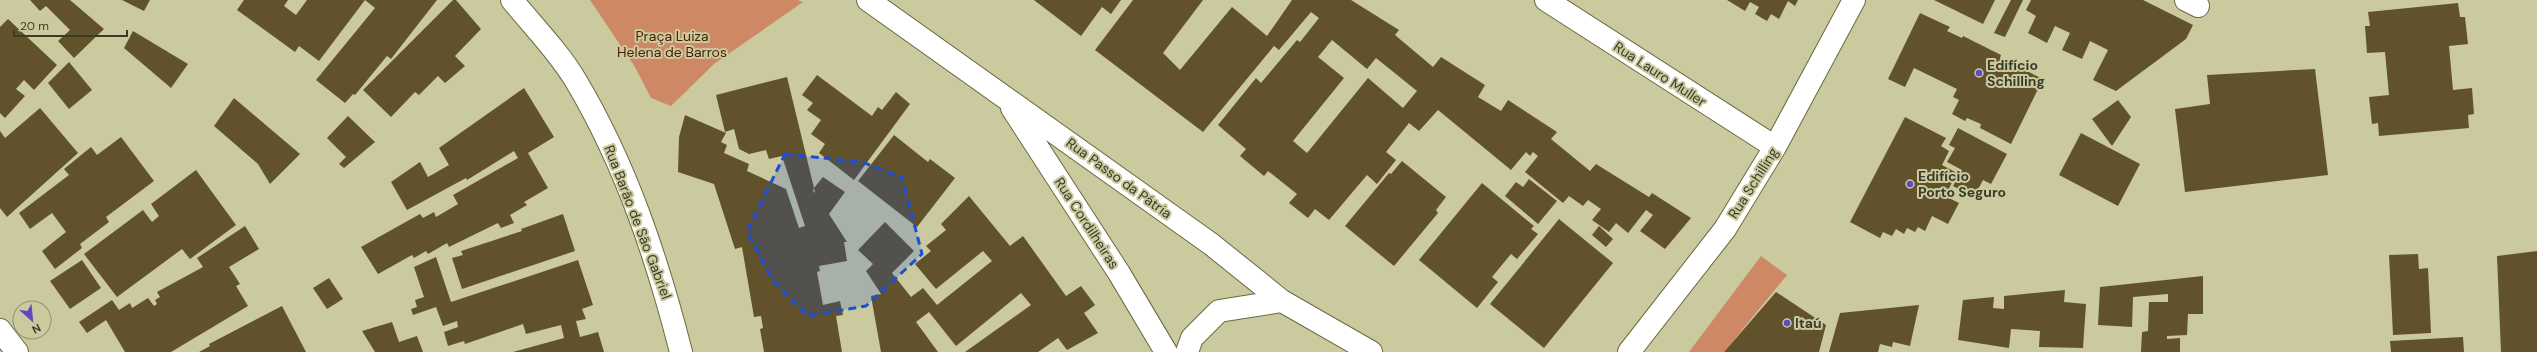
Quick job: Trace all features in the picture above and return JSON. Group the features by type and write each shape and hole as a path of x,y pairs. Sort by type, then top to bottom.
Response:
{"street":[{"name":"Rua Barão de São Gabriel","path":"512,0 575,80 614,152 663,280 681,352"},
{"name":"Rua Passo da Pátria","path":"868,0 1211,244 1282,301 1371,352"},
{"name":"Rua Lauro Muller","path":"1546,0 1775,147"},
{"name":"Rua Schilling","path":"1629,352 1725,228 1775,147 1854,0"},
{"name":"Rua Cordilheiras","path":"1005,97 1119,273 1166,352"},
{"path":"1187,352 1192,338 1219,311 1282,301"},
{"path":"0,330 17,352"}],"highlighted area":[{"path":"785,154 862,162 902,177 922,254 866,306 808,316 772,280 747,231"}],"green space":[{"name":"Praça Luiza Helena de Barros","path":"590,0 798,0 803,2 714,64 671,106 651,98 635,67"},
{"path":"1761,256 1787,275 1724,352 1689,352"}],"building":[{"path":"30,0 70,0 104,29 74,58 58,41 70,30 46,6 40,11"},
{"path":"122,0 150,0 144,11"},
{"path":"244,0 288,0 284,6 296,15 307,0 365,0 319,61 299,46 295,52 237,10"},
{"path":"365,0 437,0 391,59 387,56 355,95 353,94 345,103 316,80 375,8"},
{"path":"453,0 456,0 481,29 455,56 465,66 445,83 438,76 419,95 415,92 391,117 363,90"},
{"path":"1034,0 1121,0 1111,14 1102,7 1081,36"},
{"path":"1133,0 1203,0 1163,53 1180,70 1232,7 1267,36 1292,0 1351,0 1399,30 1395,35 1433,67 1441,57 1485,85 1478,97 1501,111 1508,100 1557,132 1551,139 1590,171 1596,164 1649,197 1652,193 1691,218 1665,249 1640,231 1653,215 1646,210 1628,233 1616,223 1609,232 1592,220 1601,209 1588,200 1583,206 1569,196 1563,203 1525,172 1538,156 1533,152 1530,156 1526,152 1511,170 1438,110 1419,131 1409,123 1386,152 1396,160 1377,184 1367,175 1329,220 1315,209 1308,218 1289,203 1297,194 1268,171 1264,176 1240,156 1246,149 1218,125 1256,78 1261,83 1297,40 1300,42 1319,18 1311,12 1279,50 1274,46 1203,132 1095,50","holes":["1332,40 1367,69 1376,58 1417,91 1403,108 1368,78 1307,153 1293,141 1344,78 1318,57"]},
{"path":"1727,0 1798,0 1795,6 1788,1 1779,19 1771,14 1767,21 1755,14 1759,7 1750,2 1745,11"},
{"path":"1934,0 1995,0 1983,24"},
{"path":"2011,0 2023,0 2005,37 1994,33"},
{"path":"2031,0 2143,0 2193,25 2186,39 2116,91 2093,80 2108,50 2090,41 2082,59 2062,50 2070,33 2055,26 2047,43 2028,33 2036,16 2026,10"},
{"path":"2458,3 2460,17 2465,17 2468,44 2449,46 2453,90 2472,88 2474,114 2468,115 2469,128 2379,136 2378,123 2372,124 2369,97 2389,95 2385,52 2367,53 2365,26 2370,26 2368,12"},
{"name":"Edifício Schilling","path":"1920,13 1950,27 1947,31 1962,38 1963,36 2001,55 2000,58 2043,79 2011,144 1980,128 1981,124 1967,118 1965,121 1952,114 1959,100 1953,97 1957,89 1914,68 1905,87 1888,79"},
{"path":"8,19 57,65 34,90 24,80 16,89 25,96 5,118 0,113 0,27"},
{"path":"133,31 188,64 171,88 124,48"},
{"path":"69,62 92,90 69,109 48,83"},
{"path":"2315,69 2328,175 2185,192 2175,109 2210,104 2207,75"},
{"path":"817,75 872,116 878,107 882,110 896,92 910,104 854,180 819,153 825,144 811,134 821,120 807,110 813,103 802,95"},
{"path":"787,77 814,188 823,177 845,192 829,214 847,242 844,242 847,261 819,266 820,271 817,272 823,305 840,301 843,315 836,316 842,352 764,352 760,329 763,328 761,316 754,317 742,247 735,249 714,184 678,172 679,137 685,115 726,133 721,142 727,145 724,153 749,164 747,171 786,189 799,228 805,226 782,156 769,159 766,150 749,154 739,149 734,129 725,132 716,95"},
{"path":"524,88 554,137 528,153 548,188 524,202 527,205 510,215 514,223 501,228 498,223 449,247 447,243 428,254 426,251 414,258 412,255 378,274 361,247 420,214 423,218 434,212 436,217 458,204 453,195 518,158 514,151 467,180 466,178 407,210 391,182 420,162 428,177 449,165 439,148"},
{"path":"234,98 300,154 270,184 258,164 214,126"},
{"path":"2118,100 2131,117 2112,146 2092,119"},
{"path":"40,108 78,153 7,217 0,208 0,131 5,138"},
{"path":"348,116 375,142 344,168 339,164 346,157 327,138"},
{"name":"Edifício Porto Seguro","path":"1905,117 1946,138 1941,146 1949,151 1942,165 1957,173 1945,196 1959,203 1948,224 1932,216 1925,231 1918,227 1915,232 1907,228 1904,234 1896,229 1892,236 1883,232 1880,238 1850,222"},
{"path":"1958,128 2007,154 1991,184 1983,180 1974,197 1953,186 1962,170 1947,162 1955,148 1949,145"},
{"path":"2081,133 2140,164 2118,206 2059,175"},
{"path":"894,135 928,162 930,159 955,178 917,227 858,181"},
{"path":"121,137 154,181 106,217 109,222 80,244 82,248 55,269 42,251 66,232 52,213 30,229 19,213 69,175 64,169 91,147 97,155"},
{"path":"1402,161 1446,197 1436,210 1438,213 1394,266 1345,226 1389,173 1391,174"},
{"path":"196,170 236,225 190,259 182,249 117,297 84,254 143,210 152,222 159,216 151,204"},
{"path":"1529,179 1557,201 1538,224 1505,196 1516,182 1523,187"},
{"path":"1482,183 1534,226 1531,229 1538,234 1517,259 1511,254 1492,277 1498,282 1477,308 1419,260"},
{"path":"969,196 1010,246 1023,236 1066,296 1081,286 1095,305 1084,313 1098,333 1067,350 1058,338 1038,352 965,352 1031,305 1021,293 956,346 929,312 916,322 938,352 881,352 871,296 881,294 866,271 873,264 858,250 885,222 914,251 892,273 911,297 923,288 937,305 992,261 983,251 936,289 915,264 931,251 926,246 946,230 941,224"},
{"path":"563,214 575,251 462,289 452,258 463,255 461,251 522,231 521,229"},
{"path":"1559,219 1613,263 1544,348 1490,304"},
{"path":"245,226 259,249 229,267 240,284 236,286 248,306 171,352 125,352 106,320 87,333 79,322 112,300 119,310 130,303 132,308 148,298 154,306 157,304 155,300 160,297 157,292 203,267 197,258"},
{"path":"1599,226 1613,239 1606,247 1592,235"},
{"path":"2537,251 2537,352 2501,352 2497,256"},
{"path":"2418,254 2419,269 2428,268 2431,333 2393,335 2389,255"},
{"path":"436,257 451,302 578,260 593,305 582,309 586,319 576,321 580,337 598,332 604,352 513,352 564,338 561,325 526,334 523,324 465,344 464,341 448,346 444,332 458,327 457,321 443,326 436,307 413,315 411,309 417,307 415,300 424,297 414,267"},
{"path":"82,260 101,288 70,309 50,281"},
{"path":"2203,276 2203,314 2188,314 2187,335 2167,336 2167,339 2180,338 2180,352 2141,352 2142,332 2148,331 2149,302 2168,302 2168,294 2133,297 2132,327 2098,325 2100,287"},
{"path":"329,278 343,299 327,309 313,288"},
{"path":"2065,290 2064,302 2086,304 2083,348 2039,347 2040,331 2011,329 2009,348 1958,340 1963,300 1994,297 1993,308 2004,309 2004,296"},
{"name":"Itaú","path":"1776,292 1826,325 1819,352 1724,352"},
{"path":"1919,305 1910,346 1893,342 1892,347 1880,344 1878,352 1829,352 1840,313"},
{"path":"282,306 306,352 199,352 210,346 209,344"},
{"path":"392,322 399,342 417,336 423,352 375,352 362,331"},
{"path":"2463,337 2464,352 2391,352 2390,341"}],"place":[{"name":"Edifício Schilling","path":"1979,73"},
{"name":"Edifício Porto Seguro","path":"1910,184"},
{"name":"Itaú","path":"1787,323"}]}
